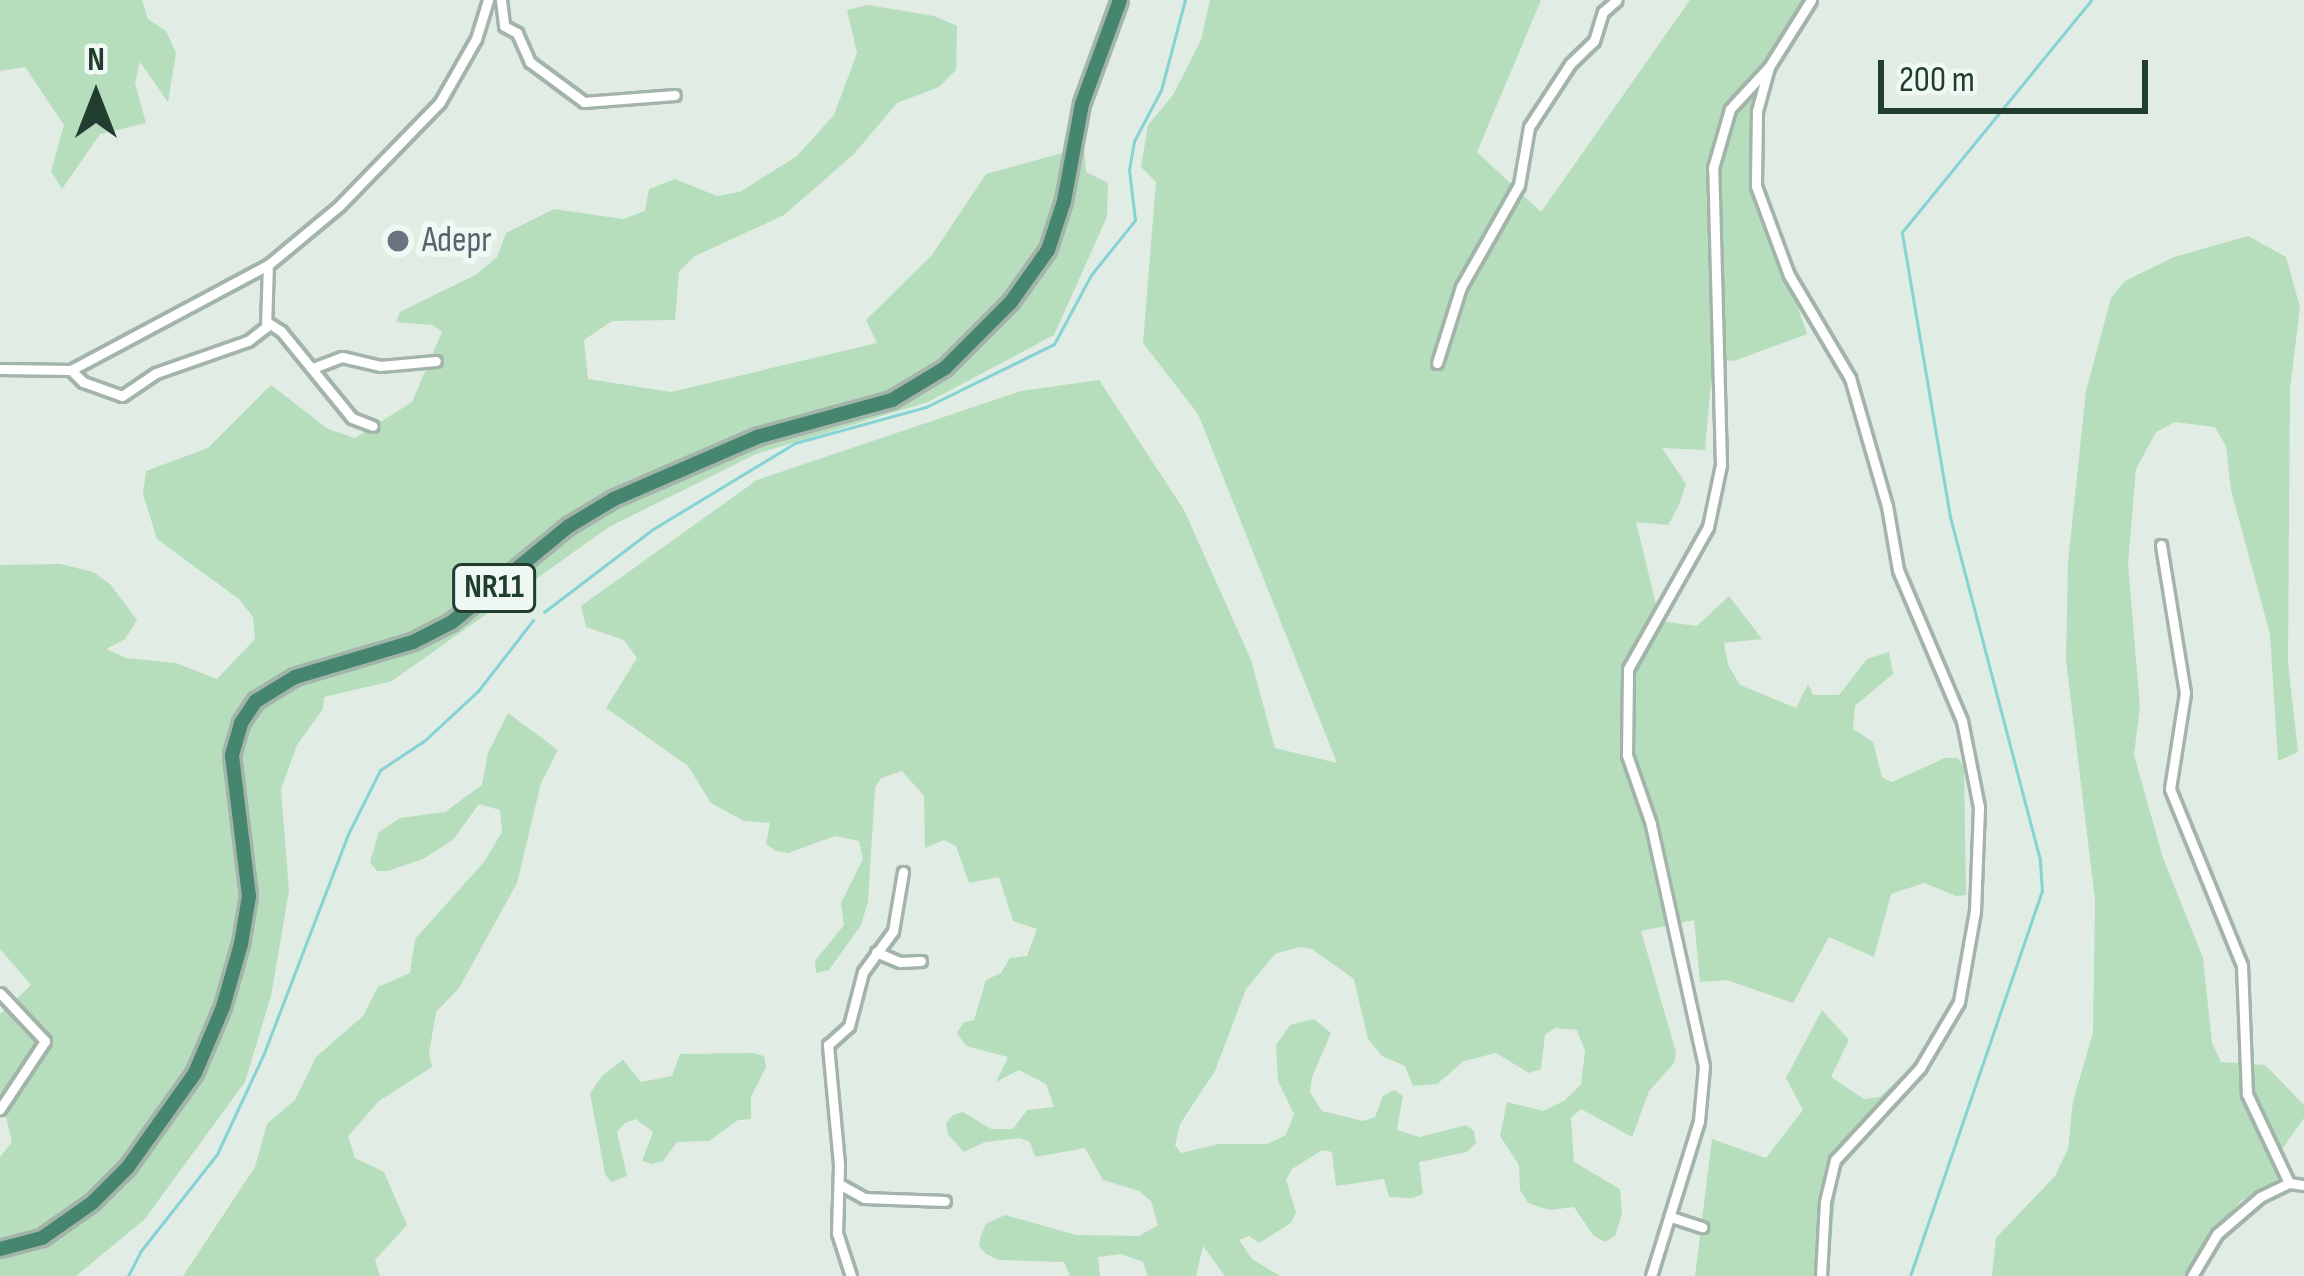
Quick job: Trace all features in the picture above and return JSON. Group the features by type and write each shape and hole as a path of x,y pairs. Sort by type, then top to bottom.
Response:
{"highway":[{"name":"NR11","path":"0,1249 42,1238 92,1203 128,1167 195,1073 223,1007 244,928 246,847 232,755 241,723 256,701 295,677 413,642 452,622 569,526 614,499 757,437 892,400 945,368 1011,302 1048,250 1064,201 1082,104 1120,0"}],"street":[{"path":"0,369 71,370 268,265 339,206 440,102 461,70 488,0"},
{"path":"501,0 504,26 517,33 530,62 584,102 675,95"},
{"path":"1437,363 1461,286 1519,184 1529,127 1570,64 1598,35 1603,12 1617,0"},
{"path":"1651,1276 1699,1121 1702,1057 1651,824 1631,772 1625,696 1628,669 1708,527 1721,465 1714,167 1730,109 1768,67 1811,0"},
{"path":"1768,67 1754,152 1764,217 1789,275 1850,378 1898,570 1962,721 1979,807 1975,911 1959,1002 1920,1067 1835,1160 1826,1202 1821,1276"},
{"path":"71,370 83,382 122,396 156,374 248,341 267,322 268,265"},
{"path":"267,322 281,331 352,418 373,426"},
{"path":"313,368 342,356 380,366 436,361"},
{"path":"2161,545 2185,693 2170,789 2242,965 2246,1094 2289,1183"},
{"path":"837,1276 850,1273 837,1233 829,1045 849,1027 859,981 897,920 903,872"},
{"path":"876,952 900,962 921,961"},
{"path":"0,993 45,1041 0,1109"},
{"path":"1699,1121 1711,1133"},
{"path":"2192,1276 2232,1220 2260,1197 2289,1183 2304,1185"},
{"path":"838,1184 864,1198 945,1201"},
{"path":"1671,1217 1702,1227"}],"green space":[{"path":"0,0 142,0 148,19 166,31 176,53 168,102 140,62 135,83 146,123 100,134 62,189 51,171 64,125 25,67 0,71"},
{"path":"1210,0 1541,0 1477,152 1541,212 1690,0 1811,0 1769,67 1757,111 1756,186 1807,334 1734,361 1713,359 1705,450 1662,448 1686,484 1679,505 1668,525 1636,522 1660,621 1697,626 1729,596 1762,639 1724,643 1728,665 1740,685 1796,708 1808,684 1813,695 1839,695 1867,659 1889,652 1893,674 1855,706 1853,729 1873,742 1882,777 1892,782 1945,758 1958,758 1964,767 1966,895 1956,896 1924,883 1891,894 1874,957 1829,937 1793,1003 1727,980 1700,982 1694,920 1641,931 1676,1052 1674,1063 1649,1091 1632,1137 1581,1109 1571,1118 1574,1162 1620,1189 1622,1214 1615,1236 1605,1242 1593,1235 1574,1207 1549,1210 1528,1203 1520,1190 1519,1165 1500,1136 1507,1102 1543,1111 1564,1101 1581,1084 1585,1051 1577,1030 1555,1028 1545,1035 1541,1069 1529,1073 1496,1053 1464,1061 1437,1084 1413,1086 1405,1066 1382,1056 1368,1039 1354,979 1312,949 1299,947 1275,954 1246,989 1215,1071 1180,1124 1175,1145 1181,1153 1219,1144 1267,1144 1286,1135 1294,1114 1278,1081 1276,1045 1290,1025 1314,1019 1331,1033 1310,1092 1322,1111 1363,1121 1375,1117 1383,1096 1394,1090 1403,1096 1397,1130 1420,1137 1466,1125 1474,1131 1476,1143 1467,1152 1419,1162 1423,1194 1412,1198 1389,1197 1384,1179 1336,1186 1332,1152 1322,1150 1292,1169 1286,1180 1296,1212 1291,1223 1259,1243 1249,1236 1239,1240 1252,1259 1280,1276 1225,1276 1203,1246 1196,1276 1148,1276 1143,1262 1121,1254 1098,1257 1100,1276 1070,1276 1064,1262 999,1260 986,1254 979,1246 986,1224 1005,1215 1076,1235 1139,1236 1158,1225 1151,1201 1139,1191 1103,1180 1085,1148 1035,1157 1030,1142 1020,1138 985,1142 964,1152 948,1134 946,1123 963,1112 991,1129 1013,1129 1027,1110 1054,1107 1046,1084 1019,1070 996,1082 1008,1057 966,1046 957,1033 963,1023 974,1020 986,980 1001,973 1010,958 1027,956 1037,929 1013,921 999,877 969,883 956,846 944,840 925,848 924,796 902,771 881,778 875,788 868,902 861,925 829,970 816,973 815,961 844,925 841,903 863,859 859,841 835,836 788,853 776,851 766,844 770,823 744,821 711,803 688,766 606,708 637,658 624,640 586,627 581,606 757,480 1021,391 1099,380 1184,510 1251,660 1275,748 1337,763 1198,414 1143,343 1156,182 1141,167 1148,125 1173,95 1201,40"},
{"path":"868,5 934,16 957,26 956,70 939,87 897,103 854,154 784,215 695,256 679,272 675,320 612,321 584,340 588,379 671,392 877,343 866,320 932,255 986,174 1084,147 1086,172 1108,183 1107,217 1054,335 928,402 756,454 609,527 392,681 324,697 323,709 297,745 281,789 289,891 271,996 245,1082 144,1220 76,1276 0,1276 0,1157 12,1142 0,1091 0,1014 31,985 0,949 0,565 60,564 93,572 110,584 137,620 125,639 106,649 126,658 176,663 217,679 255,639 253,617 239,599 157,539 143,494 146,471 208,448 271,385 328,429 355,438 412,402 442,332 433,325 396,322 400,312 477,274 497,257 506,233 554,209 623,219 645,211 649,189 675,179 717,196 740,192 797,156 834,115 857,53 847,10"},
{"path":"2248,236 2286,257 2300,307 2290,389 2288,663 2298,752 2278,761 2270,634 2231,490 2226,446 2215,427 2175,422 2156,432 2136,469 2128,563 2140,707 2134,755 2163,858 2203,958 2212,1043 2221,1062 2265,1065 2304,1105 2304,1118 2273,1162 2278,1179 2241,1201 2211,1234 2200,1276 1992,1276 1996,1238 2055,1176 2068,1149 2073,1101 2093,1033 2095,900 2066,660 2068,562 2086,391 2111,298 2125,281 2174,257"},
{"path":"508,713 558,750 541,783 517,883 459,988 436,1012 429,1054 432,1067 379,1101 348,1136 355,1158 384,1172 407,1225 375,1260 380,1276 183,1276 255,1167 267,1124 295,1100 316,1057 363,1016 378,987 410,973 415,939 484,862 502,832 500,810 479,804 453,840 423,859 388,871 377,871 370,862 379,832 400,818 445,812 482,785 488,753"},
{"path":"1822,1010 1849,1040 1831,1077 1864,1099 1880,1097 1902,1076 1907,1096 1847,1153 1838,1169 1828,1276 1695,1276 1712,1139 1766,1158 1803,1110 1786,1078"},
{"path":"680,1054 764,1056 766,1067 751,1097 751,1119 738,1120 709,1141 677,1142 663,1161 652,1164 642,1161 653,1132 636,1119 625,1123 617,1132 627,1176 611,1182 605,1174 590,1093 603,1075 623,1060 641,1082 672,1076"}],"waterway":[{"path":"544,612 653,529 795,443 926,407 1054,344 1091,275 1135,220 1129,170 1134,141 1161,90 1185,0"},
{"path":"1910,1276 2042,891 2040,860 1950,517 1902,232 2091,0"},
{"path":"128,1276 140,1252 217,1154 264,1053 349,832 380,770 424,741 478,691 533,620"}],"place":[{"name":"Adepr","path":"398,241"}]}
